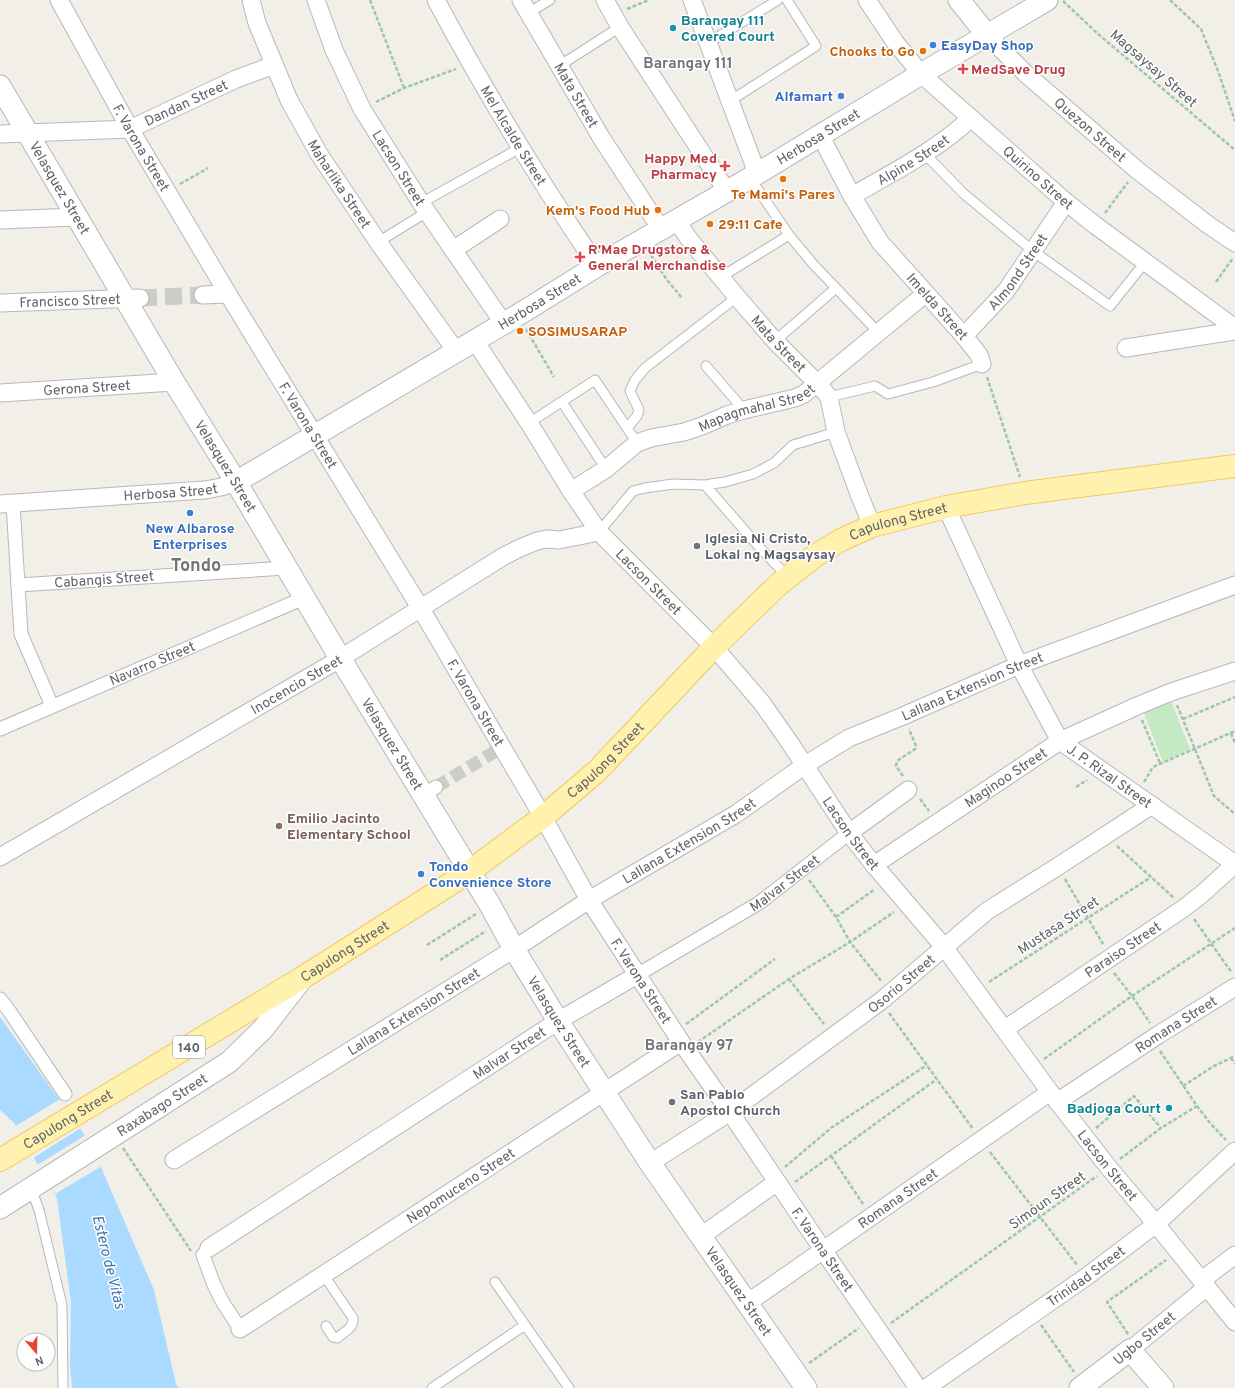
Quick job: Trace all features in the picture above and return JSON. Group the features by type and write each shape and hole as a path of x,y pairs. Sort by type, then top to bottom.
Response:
{"main road":[{"name":"Capulong Street","path":"0,1160 302,978 469,872 543,817 597,771 714,647 788,577 816,555 841,540 872,526 946,507 1025,493 1235,466"}],"street":[{"name":"F. Varona Street","path":"59,0 130,129 228,294 421,608 499,749 543,817 589,900 681,1042 918,1388"},
{"name":"Maharlika Street","path":"251,0 257,23 289,100 319,154 378,242 456,351"},
{"name":"Lacson Street","path":"316,0 334,50 362,109 424,208 453,250 511,320"},
{"name":"Mel Alcalde Street","path":"436,0 520,148 598,266"},
{"path":"605,0 726,190"},
{"path":"692,0 730,101 753,175"},
{"name":"Quirino Street","path":"867,0 895,42 920,74 1066,202 1235,328"},
{"name":"Quezon Street","path":"959,0 987,36 1026,74 1137,170 1207,224 1235,243"},
{"name":"Herbosa Street","path":"6,504 204,490 221,487 236,482 456,351 511,320 598,266 753,175 920,74 1047,0"},
{"name":"Mata Street","path":"525,6 602,139 669,224 689,239 775,341 829,397 836,432 872,526"},
{"name":"Dandan Street","path":"0,134 130,129 236,79 274,65"},
{"name":"Velasquez Street","path":"0,86 77,217 132,298 174,382 236,482 340,658 430,791 469,872 558,1021 603,1093 800,1383"},
{"name":"Alpine Street","path":"852,196 925,154 955,134 971,118"},
{"name":"Imelda Street","path":"820,135 852,196 880,242 964,336 980,356 982,364"},
{"name":"Almond Street","path":"964,336 1006,291 1066,202"},
{"path":"0,220 77,217"},
{"path":"453,250 500,219"},
{"path":"204,295 228,294"},
{"name":"Mapagmahal Street","path":"571,491 606,469 637,443 651,438 684,432 727,415 796,398 804,394 925,294"},
{"name":"Francisco Street","path":"0,303 132,298"},
{"path":"1126,348 1235,331"},
{"name":"Lacson Street","path":"475,341 599,532 714,647 762,703 805,765 849,833 874,865 944,947 1053,1097 1109,1168 1204,1284 1229,1301 1235,1322"},
{"name":"Gerona Street","path":"0,393 174,382"},
{"path":"6,504 18,585 21,634 52,706"},
{"name":"J. P. Rizal Street","path":"946,507 1019,665 1060,741 1235,864"},
{"name":"Inocencio Street","path":"0,857 150,771 340,658 504,556 537,541 559,540 599,532"},
{"name":"Cabangis Street","path":"18,585 286,568"},
{"name":"Lallana Extension Street","path":"174,1160 514,949 589,900 736,814 805,765 849,738 1019,665 1235,585"},
{"name":"Navarro Street","path":"0,729 304,598"},
{"name":"Maginoo Street","path":"874,865 1060,741 1171,692 1233,674"},
{"path":"849,833 911,790"},
{"name":"Osorio Street","path":"650,1163 730,1112 834,1036 886,997 987,911 1152,805"},
{"name":"Malvar Street","path":"206,1251 558,1021 759,903 849,833"},
{"name":"Paraiso Street","path":"1005,1030 1184,908 1235,864"},
{"name":"Raxabago Street","path":"0,1208 229,1062 263,1029 302,978"},
{"name":"Romana Street","path":"746,1304 981,1140 1155,1038 1235,987"},
{"path":"0,999 65,1094"},
{"name":"Nepomuceno Street","path":"240,1329 681,1042"},
{"name":"Trinidad Street","path":"926,1388 1086,1277 1156,1224 1231,1146"},
{"path":"700,1237 778,1183"},
{"path":"206,1251 219,1296 240,1329"},
{"name":"Ugbo Street","path":"1082,1387 1134,1348 1235,1255"},
{"path":"1134,1348 1162,1388"}],"lane":[{"path":"525,6 550,0"},
{"path":"708,43 778,0"},
{"path":"730,101 816,46 787,0"},
{"path":"559,66 617,21"},
{"path":"378,242 424,208 520,148"},
{"path":"925,154 964,194 1033,251 1110,306 1146,261"},
{"path":"753,175 789,235 813,264 878,332"},
{"path":"721,277 789,235"},
{"path":"775,341 836,288"},
{"path":"627,428 637,416 639,410 630,391 635,380 646,368 737,297"},
{"path":"829,397 875,386 888,394 933,382 982,364"},
{"path":"706,366 744,410"},
{"path":"529,423 595,380 637,443"},
{"path":"562,402 606,469"},
{"path":"599,532 633,492 645,488 673,484 705,485 726,482 753,474 774,463 792,445 836,432"},
{"path":"705,485 760,548 788,577"},
{"path":"39,1184 39,1210 62,1304 63,1388"},
{"path":"323,1274 353,1318 354,1323 337,1338 333,1337 326,1326"},
{"path":"495,1282 569,1388"},
{"path":"432,1388 525,1325"}],"path":[{"path":"370,0 404,88"},
{"path":"617,21 649,0"},
{"name":"Magsaysay Street","path":"1062,0 1098,34 1235,150"},
{"path":"1170,0 1201,29 1218,71 1235,121"},
{"path":"362,109 404,88 471,63"},
{"path":"167,191 208,168"},
{"path":"1095,225 1137,170"},
{"path":"642,240 667,280 682,298"},
{"path":"1216,282 1235,255"},
{"path":"511,320 554,377"},
{"path":"982,364 1025,493"},
{"path":"1171,692 1214,796 1235,814"},
{"path":"1182,719 1235,697"},
{"path":"1137,706 1160,763"},
{"path":"903,716 916,746 915,749 896,763 911,790 937,823"},
{"path":"1137,795 1153,767 1235,731"},
{"path":"1230,733 1235,743"},
{"path":"1105,836 1126,853 1184,908"},
{"path":"1057,867 1087,918 1109,960 1132,996 1183,1086 1210,1123 1231,1146"},
{"path":"802,870 836,917 850,942 927,1064 981,1140 1086,1277"},
{"name":"Mustasa Street","path":"976,991 1151,877"},
{"path":"836,917 887,880"},
{"path":"681,1042 850,942 906,903"},
{"path":"427,945 495,914"},
{"path":"440,960 495,914"},
{"path":"1200,926 1210,944 1235,977"},
{"path":"1032,1067 1132,996 1235,928"},
{"path":"681,1042 775,959"},
{"path":"789,979 834,1036"},
{"path":"1183,1086 1214,1066 1235,1056"},
{"path":"1231,1058 1235,1064"},
{"path":"778,1183 831,1128 927,1064"},
{"path":"778,1183 831,1156 937,1078"},
{"path":"1085,1137 1134,1096 1161,1128"},
{"name":"Simoun Street","path":"800,1383 875,1326 1040,1216 1109,1168 1161,1128 1197,1106"},
{"path":"115,1135 191,1251 206,1251"},
{"path":"831,1156 871,1217"},
{"path":"1134,1348 1128,1335 1107,1302 1178,1251"},
{"path":"1032,1314 1082,1387"}],"green space":[{"path":"1169,696 1190,749 1163,762 1142,708"}],"water":[{"name":"Estero de Vitas","path":"0,1017 91,1144 154,1290 178,1388 72,1388 70,1365 71,1303 57,1198 14,1123 0,1110"}],"pier":[{"path":"60,1099 81,1128 33,1158 14,1127"},
{"path":"86,1135 92,1143 102,1166 55,1194 37,1165"}],"tunnel":[{"path":"140,298 203,295"},
{"path":"436,787 496,751"}],"place":[{"name":"Barangay 111 Covered Court","path":"673,28"},
{"name":"EasyDay Shop","path":"933,45"},
{"name":"Chooks to Go","path":"923,51"},
{"name":"MedSave Drug","path":"963,69"},
{"name":"Alfamart","path":"841,96"},
{"name":"Happy Med Pharmacy","path":"725,166"},
{"name":"Te Mami's Pares","path":"783,179"},
{"name":"Kem's Food Hub","path":"658,210"},
{"name":"29:11 Cafe","path":"710,224"},
{"name":"R'Mae Drugstore & General Merchandise","path":"580,257"},
{"name":"SOSIMUSARAP","path":"520,331"},
{"name":"New Albarose Enterprises","path":"190,513"},
{"name":"Iglesia Ni Cristo, Lokal ng Magsaysay","path":"697,546"},
{"name":"Emilio Jacinto Elementary School","path":"279,826"},
{"name":"Tondo Convenience Store","path":"421,874"},
{"name":"San Pablo Apostol Church","path":"672,1102"},
{"name":"Badjoga Court","path":"1169,1108"}],"district":[{"name":"Barangay 111","path":"688,63"},
{"name":"Tondo","path":"196,565"},
{"name":"Barangay 97","path":"689,1045"}]}
